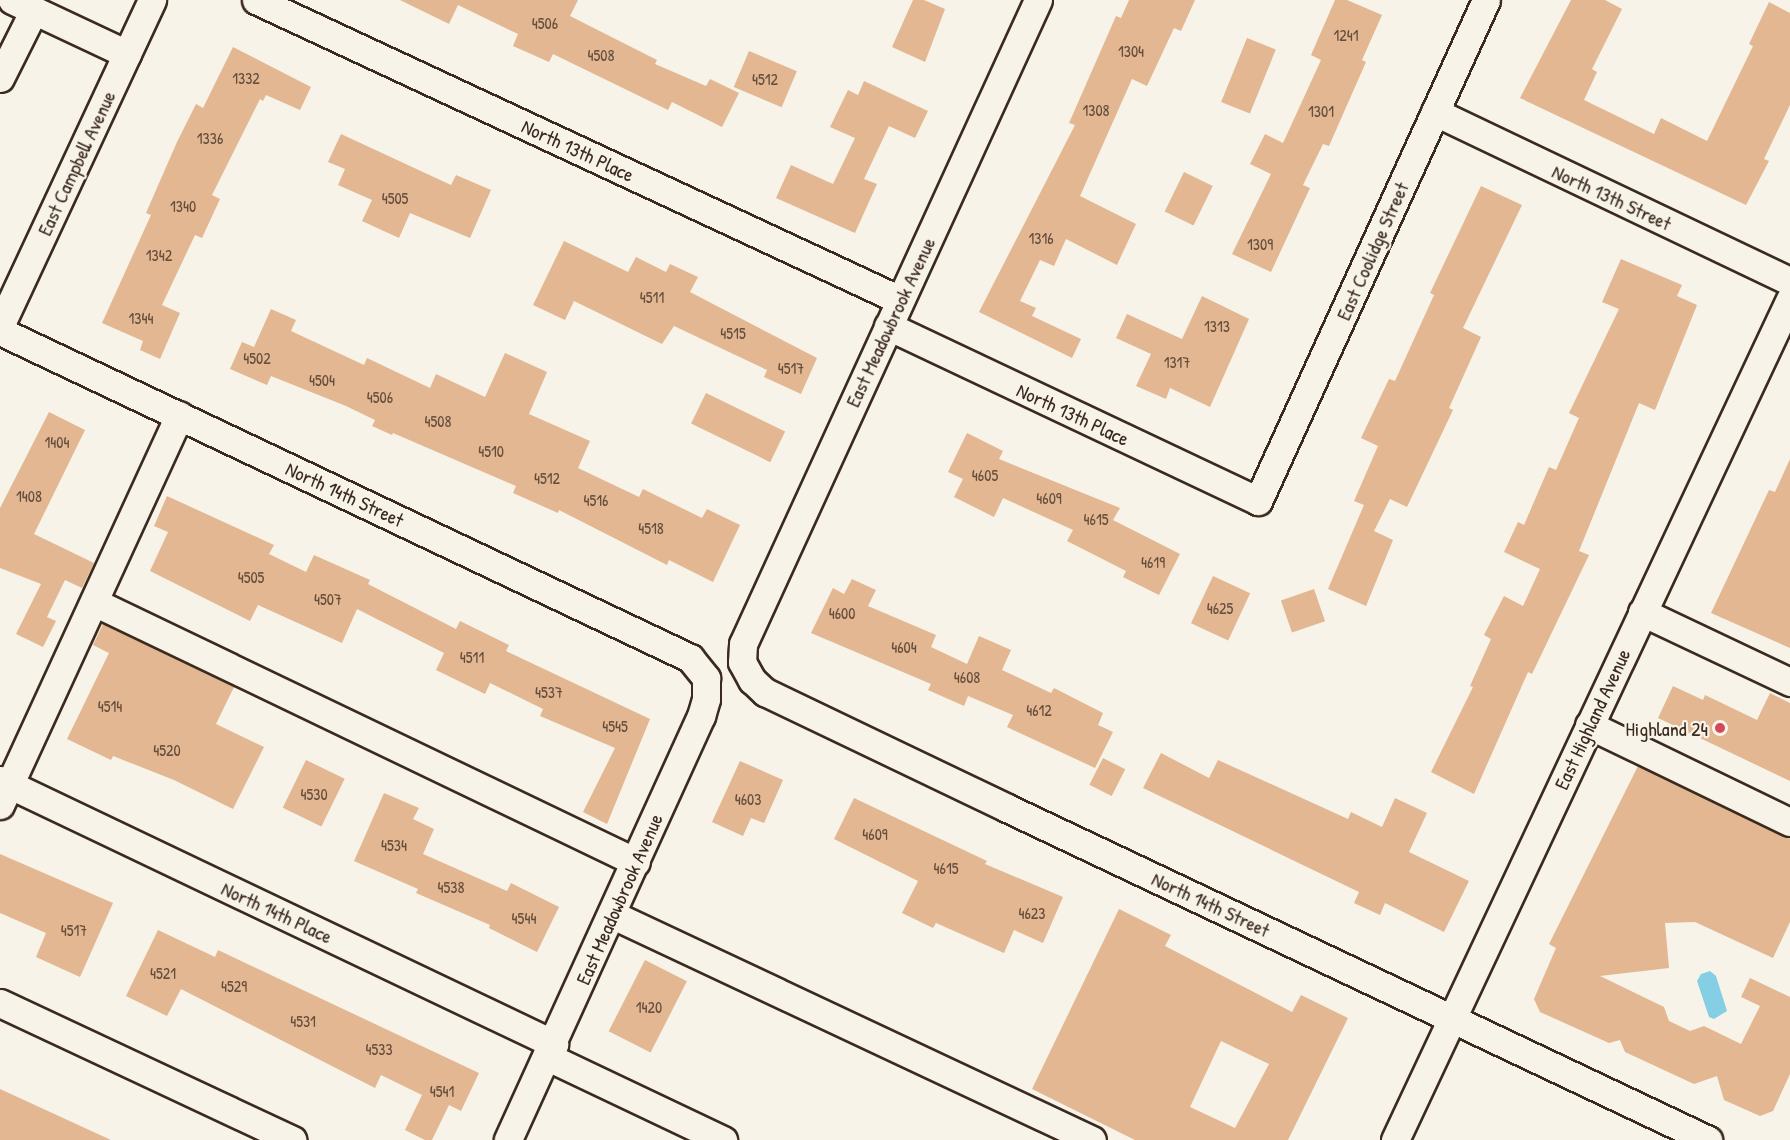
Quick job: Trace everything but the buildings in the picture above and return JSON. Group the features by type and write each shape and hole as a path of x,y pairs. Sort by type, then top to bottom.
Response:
{"street":[{"name":"East Campbell Avenue","path":"0,329 152,0"},
{"name":"North 13th Place","path":"256,0 900,300"},
{"name":"East Meadowbrook Avenue","path":"742,644 1038,0"},
{"name":"East Coolidge Street","path":"1258,501 1486,0"},
{"path":"0,78 23,5 127,54"},
{"name":"North 13th Street","path":"1435,112 1790,281"},
{"name":"East Highland Avenue","path":"1395,1140 1790,299"},
{"name":"North 13th Place","path":"888,326 1258,501"},
{"name":"North 14th Street","path":"0,329 690,658"},
{"path":"3,790 94,602 179,415"},
{"path":"94,602 636,862"},
{"path":"1642,612 1790,682"},
{"name":"North 14th Street","path":"742,644 742,662 752,680 765,692 1708,1140"},
{"name":"East Meadowbrook Avenue","path":"508,1140 613,915 706,699 706,678 690,658"},
{"path":"1588,725 1790,822"},
{"name":"North 14th Place","path":"3,790 551,1051 723,1140"},
{"path":"613,915 1092,1140"},
{"path":"0,1003 292,1140"}],"water":[{"path":"1710,971 1716,976 1727,1011 1714,1019 1709,1017 1697,981 1701,974"}],"place":[{"name":"Highland 24","path":"1720,728"}]}
